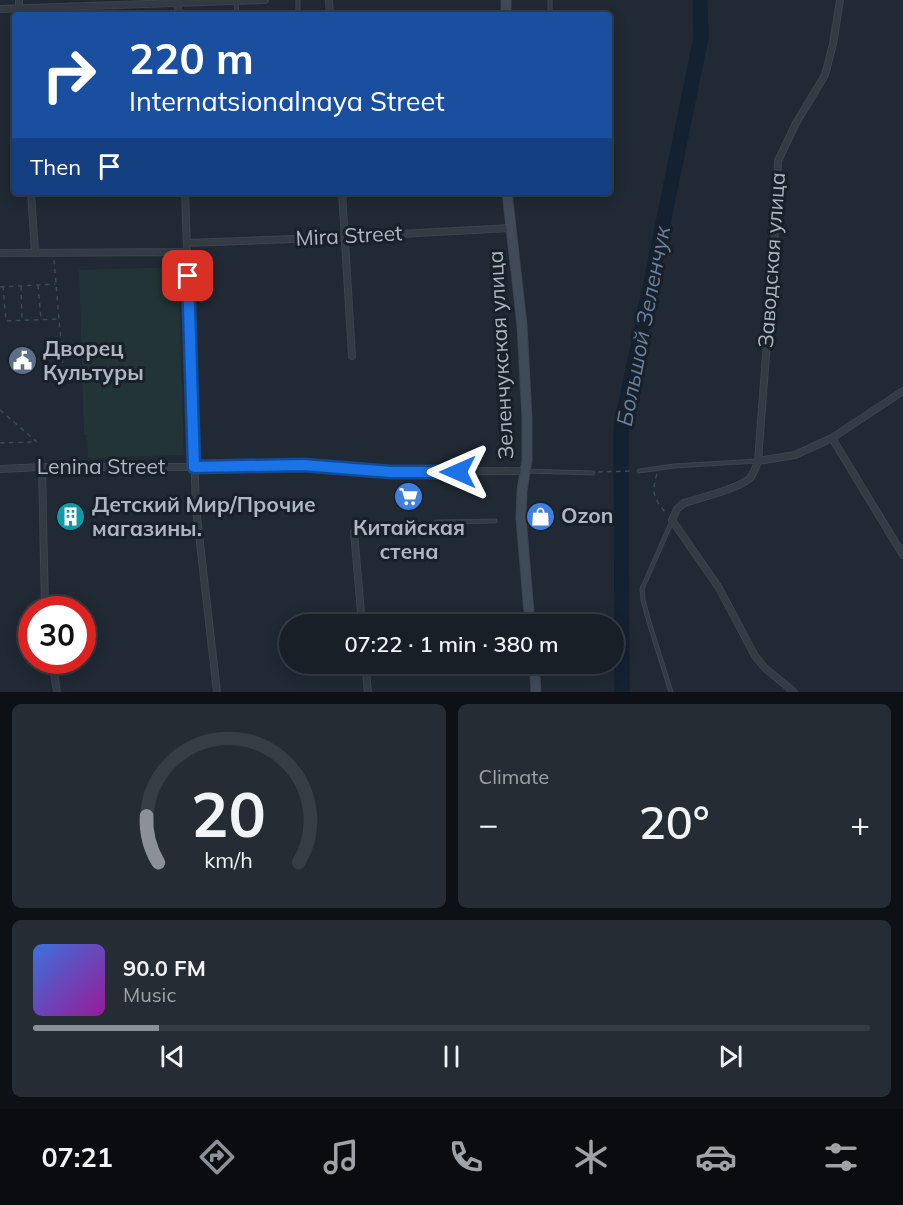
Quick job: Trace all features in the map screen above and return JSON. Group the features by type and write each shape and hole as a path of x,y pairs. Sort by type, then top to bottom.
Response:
{"street":[{"path":"19,0 19,12"},
{"path":"0,9 19,12 178,2 265,0"},
{"name":"Заводская улица","path":"759,461 778,161 796,123 825,75 834,44 840,0"},
{"path":"31,195 34,253"},
{"path":"185,195 196,508 217,692"},
{"path":"342,195 352,356"},
{"name":"Зеленчукская улица","path":"507,195 522,325 527,406 527,460 522,490 521,518 529,614"},
{"name":"Mira Street","path":"187,243 512,228"},
{"path":"0,253 187,252"},
{"path":"794,692 765,668 755,656 718,588 672,519 677,509 684,503 737,486 748,479 759,461 795,455 832,438 903,392"},
{"path":"832,438 903,555"},
{"name":"Lenina Street","path":"0,468 303,465 391,472 525,471"},
{"path":"42,467 45,596"},
{"path":"354,532 361,614"},
{"path":"54,674 57,692"},
{"path":"366,674 368,692"},
{"path":"535,674 536,692"}],"lane":[{"path":"639,471 759,461"},
{"path":"525,471 593,472"},
{"path":"671,692 649,622 642,590 672,519"},
{"path":"354,532 419,529 437,522 495,521"}],"path":[{"path":"54,253 63,367"},
{"path":"56,284 1,286 6,321 58,319"},
{"path":"38,285 41,320"},
{"path":"21,286 22,320"},
{"path":"0,410 37,442 0,443"},
{"path":"659,468 654,484 655,495 658,503 672,519"},
{"path":"593,472 639,471"}],"shaded area":[{"path":"178,267 184,455 88,458 87,435 84,435 79,270"}],"waterway":[{"name":"Большой Зеленчук","path":"622,692 621,428 701,38 700,0"}],"place":[{"name":"Дворец Культуры","path":"22,361"},
{"name":"Китайская стена","path":"409,497"},
{"name":"Ozon","path":"540,516"},
{"name":"Детский Мир/Прочие магазины.","path":"71,517"}],"route":[{"path":"188,276 194,467 303,465 391,472 458,472"}]}
